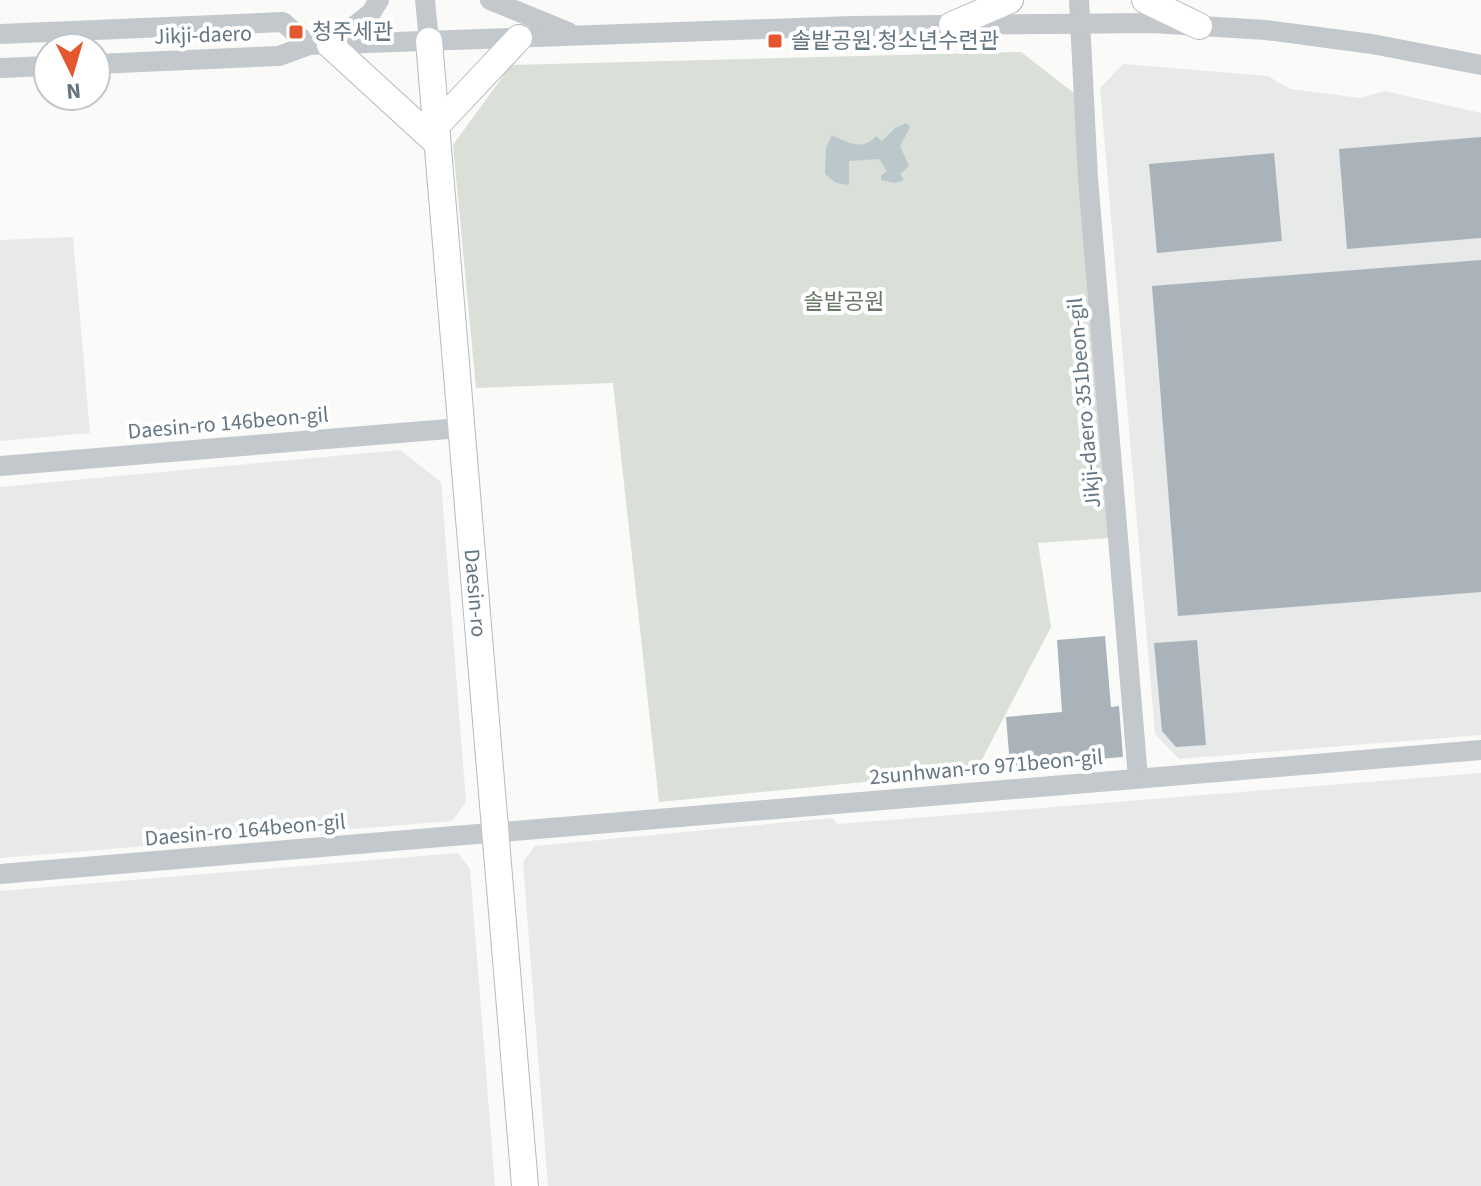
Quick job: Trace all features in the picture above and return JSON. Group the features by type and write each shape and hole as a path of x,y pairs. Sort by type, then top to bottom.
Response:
{"main road":[{"path":"952,25 1010,0"},
{"path":"1145,0 1199,26"},
{"path":"320,45 436,134 519,38"},
{"name":"Daesin-ro","path":"429,41 525,1186"}],"street":[{"path":"320,45 371,13 379,0"},
{"name":"Daesin-ro","path":"425,0 429,41"},
{"path":"490,0 579,36"},
{"name":"Jikji-daero 351beon-gil","path":"1079,0 1088,178 1138,778"},
{"name":"Jikji-daero","path":"0,34 283,22 320,45"},
{"name":"Jikji-daero","path":"112,63 279,56 320,45 1080,23 1266,30 1372,44 1481,65"},
{"path":"0,68 32,67"},
{"name":"Daesin-ro 146beon-gil","path":"0,466 460,428"},
{"name":"2sunhwan-ro 971beon-gil","path":"495,833 1481,750"},
{"name":"Daesin-ro 164beon-gil","path":"0,874 495,833"}],"shaded area":[{"path":"1123,64 1268,76 1290,89 1360,98 1385,91 1481,113 1481,735 1179,759 1155,734 1100,88"},
{"path":"906,123 910,127 900,146 909,166 900,174 904,180 895,183 881,180 887,171 879,159 849,161 849,185 836,183 825,174 826,148 832,135 860,145 876,136 882,141 895,128"},
{"path":"73,237 90,433 0,441 0,240"},
{"path":"400,450 441,482 466,802 452,821 0,858 0,487"},
{"path":"1481,773 1481,1186 548,1186 523,862 535,846 832,818 838,824"},
{"path":"458,853 470,869 495,1186 0,1186 0,891"}],"green space":[{"name":"솔밭공원","path":"1021,52 1074,93 1110,538 1038,543 1051,627 976,771 659,802 613,383 476,388 453,145 511,65"}],"building":[{"path":"1481,137 1481,238 1347,249 1339,149"},
{"path":"1274,153 1282,241 1157,253 1149,164"},
{"path":"1481,260 1481,592 1178,616 1152,286"},
{"path":"1105,636 1111,707 1119,706 1123,757 1010,766 1006,717 1062,712 1057,640"},
{"path":"1197,640 1206,745 1176,747 1162,731 1154,643"}],"place":[{"name":"청주세관","path":"296,32"},
{"name":"솔밭공원.청소년수련관","path":"775,41"}]}
